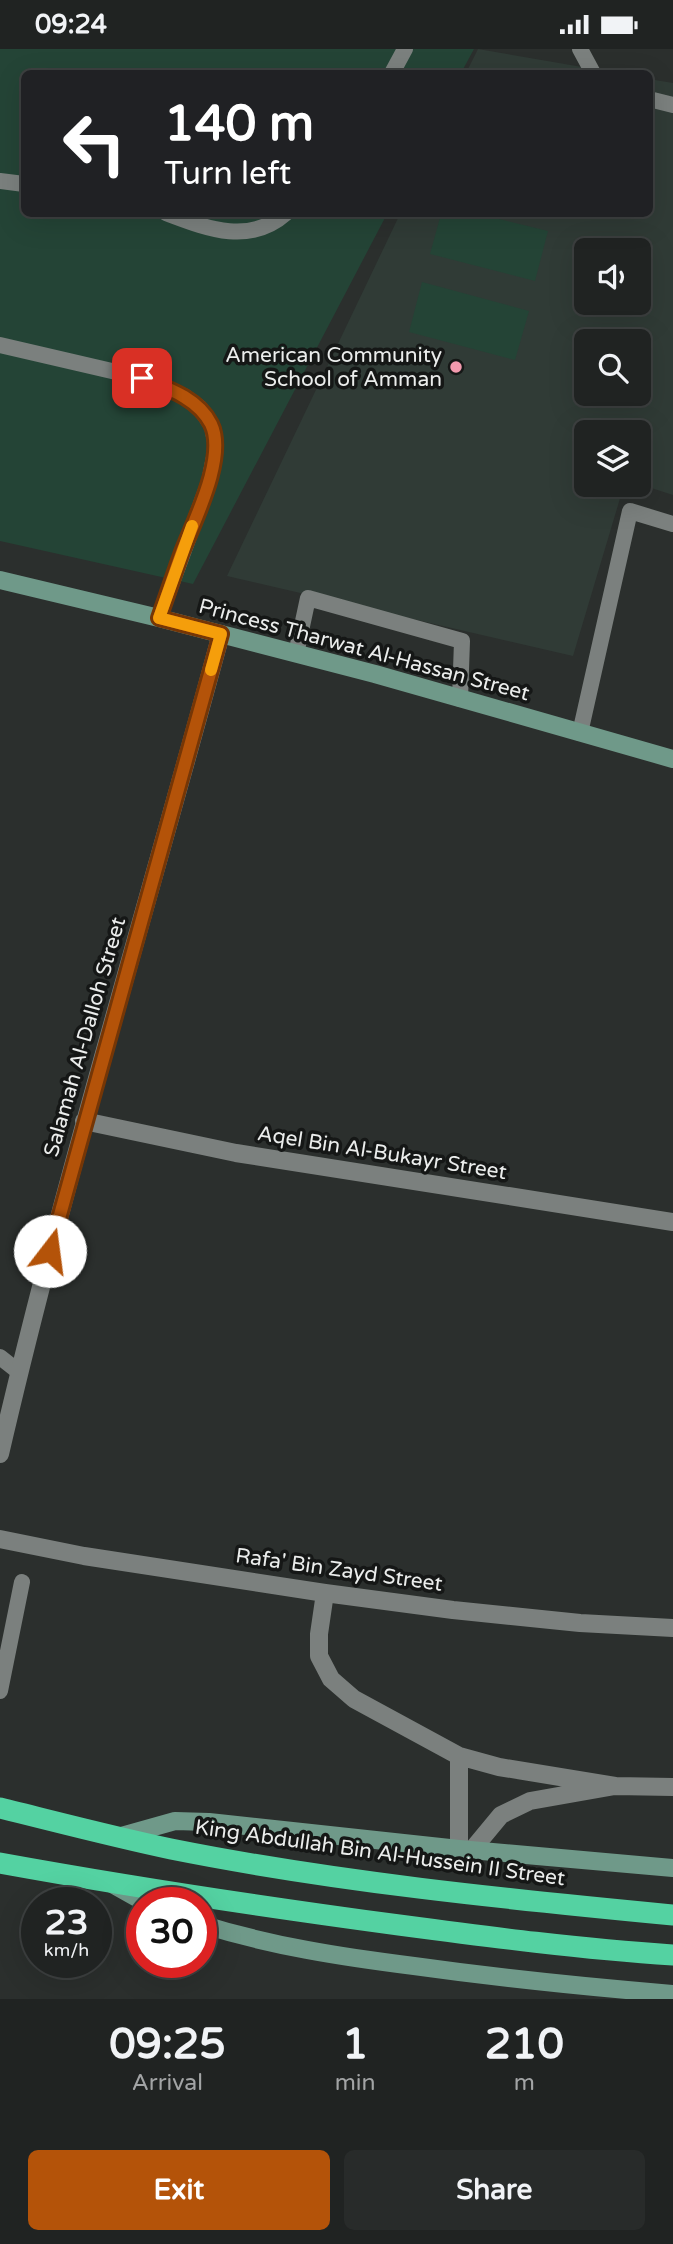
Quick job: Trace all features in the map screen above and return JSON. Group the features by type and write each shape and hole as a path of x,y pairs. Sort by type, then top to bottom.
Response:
{"highway":[{"name":"King Abdullah Bin Al-Hussein II Street","path":"0,1808 173,1849 328,1875 487,1896 673,1915"},
{"path":"0,1863 109,1883 322,1915 499,1938 673,1955"}],"main road":[{"name":"Princess Tharwat Al-Hassan Street","path":"0,580 375,674 673,759"},
{"path":"118,1837 175,1821 209,1822 466,1850 673,1868"},
{"path":"109,1883 126,1892"},
{"path":"217,1929 253,1940 326,1954 503,1978 673,1994"}],"street":[{"name":"Salamah Al-Dalloh Street","path":"0,1454 84,1121 221,634"},
{"name":"Aqel Bin Al-Bukayr Street","path":"84,1121 236,1153 673,1222"},
{"name":"Rafa' Bin Zayd Street","path":"0,1539 84,1556 453,1610 580,1623 673,1628"},
{"path":"325,1593 319,1656 331,1679 354,1699 460,1756 499,1767 615,1786 673,1787"},
{"path":"460,1756 466,1850"},
{"path":"466,1850 501,1815 530,1801 615,1786"}],"lane":[{"path":"394,70 405,49"},
{"path":"580,49 591,70"},
{"path":"653,100 673,105"},
{"path":"0,181 21,184"},
{"path":"177,217 212,230 256,231 281,217"},
{"path":"0,345 142,378 184,396 200,408 212,426 216,447 209,482 159,618"},
{"path":"580,733 630,512 673,524"},
{"path":"296,654 308,598 462,641 460,699"},
{"path":"0,1357 19,1371"},
{"path":"0,1691 22,1582"}],"shaded area":[{"path":"478,49 600,70 468,70"},
{"name":"American Community School of Amman","path":"653,80 673,83 673,495 651,488 651,420 574,420 574,497 620,497 573,656 227,576 399,217 653,217"}],"green space":[{"path":"0,49 474,49 463,70 21,70 21,217 385,217 193,584 0,541"},
{"path":"440,217 491,217 548,231 535,281 430,254"},
{"path":"422,282 529,311 515,360 409,332"}],"slow traffic":[{"path":"192,526 159,618 221,634 211,670"}],"place":[{"name":"American Community School of Amman","path":"456,367"}],"route":[{"path":"50,1251 221,634 159,618 209,482 216,447 212,426 200,408 184,396 142,378"}]}
